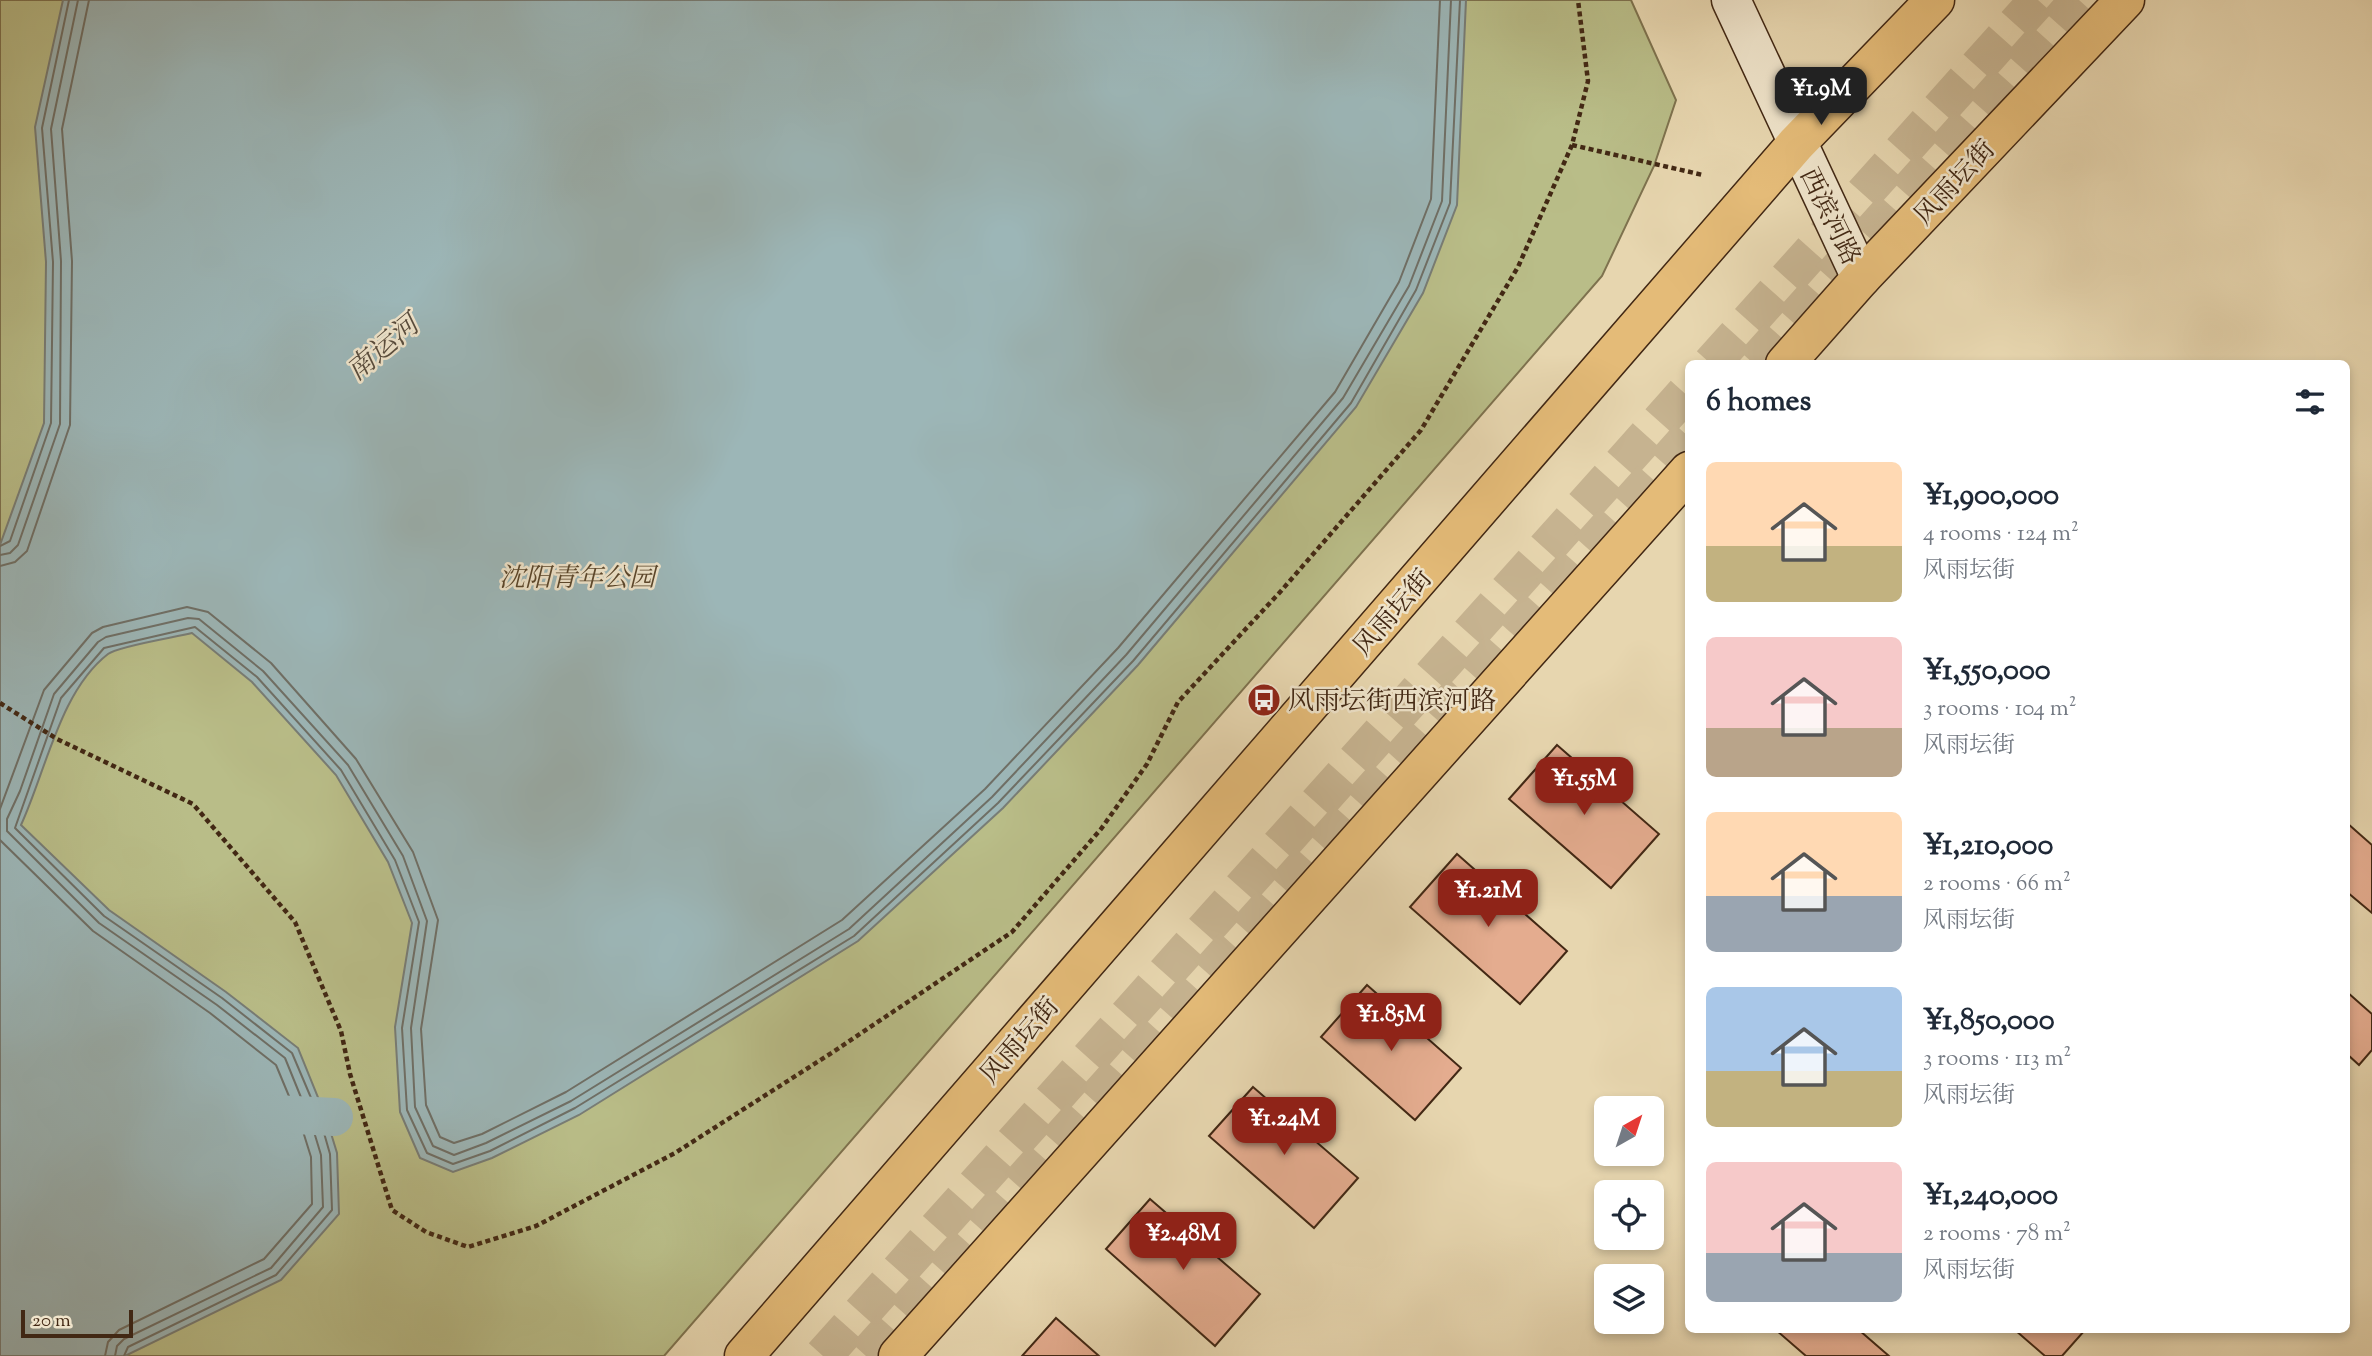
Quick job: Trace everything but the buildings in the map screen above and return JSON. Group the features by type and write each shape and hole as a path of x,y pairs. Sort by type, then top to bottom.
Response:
{"main road":[{"name":"风雨坛街","path":"744,1356 1796,144 1934,0"},
{"name":"风雨坛街","path":"1788,360 1861,278 2124,0"},
{"path":"898,1356 1685,475"}],"street":[{"name":"西滨河路","path":"1731,0 1796,144 1861,278"}],"path":[{"path":"0,703 57,739 193,804 295,922 341,1031 350,1074 392,1210 426,1232 468,1247 536,1226 675,1153 834,1052 1012,932 1101,829 1147,764 1178,702 1281,591 1421,430 1518,267 1572,145 1588,81 1578,0"},
{"path":"1572,145 1703,176"}],"green space":[{"name":"沈阳青年公园","path":"0,0 1631,0 1676,100 1654,166 1602,276 664,1356 0,1356"}],"water":[{"name":"沈阳青年公园","path":"63,0 1466,0 1457,205 1423,293 1356,407 1138,665 1003,808 858,941 579,1115 492,1158 453,1172 420,1158 400,1112 395,1027 412,923 388,862 336,775 252,682 192,633 135,645 108,654 92,670 66,710 21,825 109,910 226,992 298,1048 326,1117 337,1153 339,1214 281,1280 125,1356 0,1356 0,545 44,423 46,262 35,127"}],"waterway":[{"path":"275,1114 334,1117"}],"tunnel":[{"path":"1715,360 2038,0"},
{"path":"1758,360 2079,0"},
{"path":"823,1356 1685,393"},
{"path":"866,1356 1685,441"}],"place":[{"name":"风雨坛街西滨河路","path":"1264,700"}],"water label":[{"name":"南运河","path":"382,347"}]}
